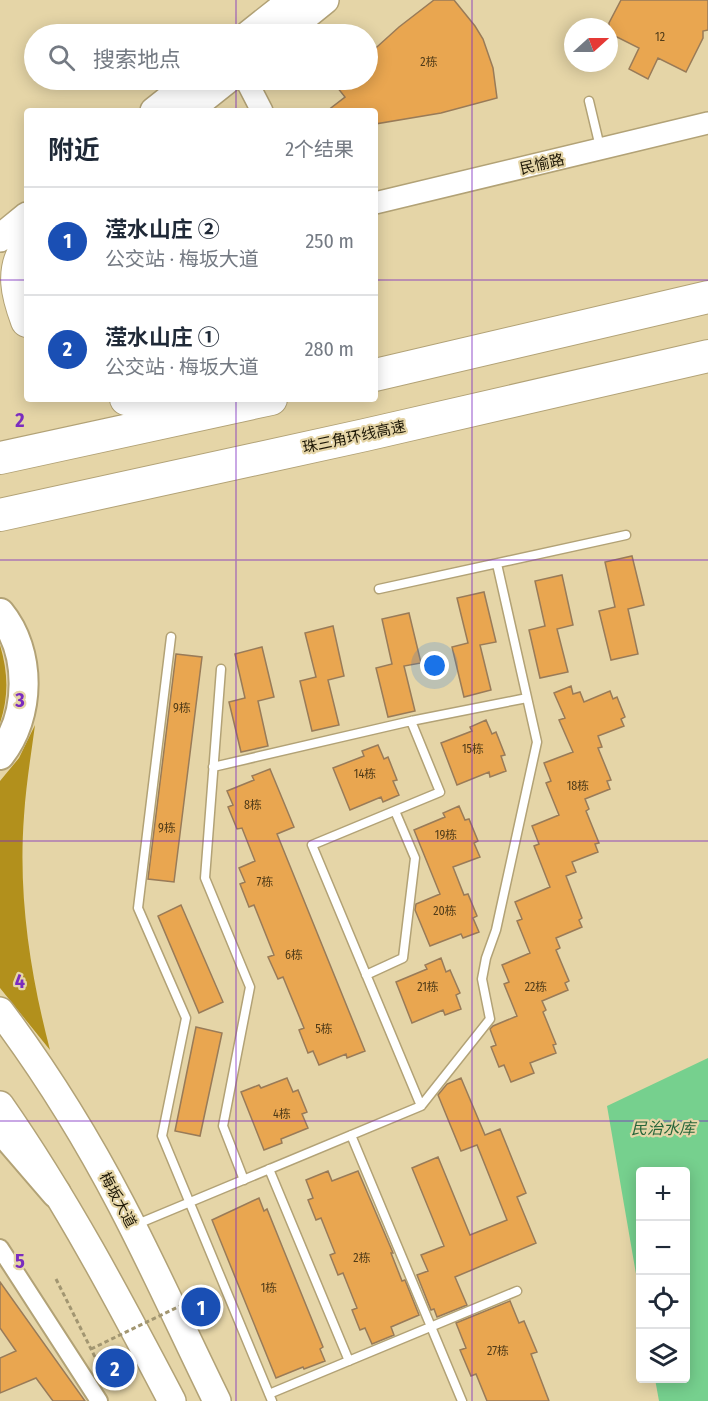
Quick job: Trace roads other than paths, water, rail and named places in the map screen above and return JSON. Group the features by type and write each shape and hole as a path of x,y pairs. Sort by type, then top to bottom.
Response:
{"highway":[{"path":"24,251 16,273 17,288 24,311"},
{"path":"378,374 708,297"},
{"name":"珠三角环线高速","path":"0,515 708,356"},
{"path":"144,402 187,409 223,410"},
{"path":"0,458 258,402"},
{"path":"0,613 15,638 24,683 22,706 15,728 0,755"},
{"path":"0,1128 56,1193"}],"main road":[{"path":"261,24 291,0"},
{"path":"295,24 325,0"},
{"path":"158,108 180,90"},
{"path":"192,108 214,90"},
{"path":"0,238 24,218"},
{"name":"梅坂大道","path":"0,1011 73,1119 132,1226 217,1401"},
{"path":"0,1105 114,1290 172,1401"}],"street":[{"path":"251,90 260,108"},
{"name":"民愉路","path":"378,202 708,123"},
{"path":"0,1248 99,1401"}],"lane":[{"path":"589,101 600,150"},
{"path":"379,589 626,535"},
{"path":"132,1226 421,1106 490,1019 482,979 486,958 496,930 537,742 497,564"},
{"path":"171,637 138,908 186,1018 162,1136 271,1398 349,1361 518,1291"},
{"path":"221,669 205,878 250,987 223,1126 244,1180"},
{"path":"213,767 527,698"},
{"path":"411,722 440,792 312,845 421,1106"},
{"path":"366,975 403,958 415,858 395,811"},
{"path":"351,1135 462,1401"},
{"path":"269,1169 349,1361"}],"water":[{"name":"民治水库","path":"708,1058 708,1401 659,1401 656,1383 690,1383 690,1167 636,1167 636,1274 607,1106"}],"place":[{"name":"滢水山庄 ②","path":"201,1307"},
{"name":"滢水山庄 ①","path":"115,1368"}]}
